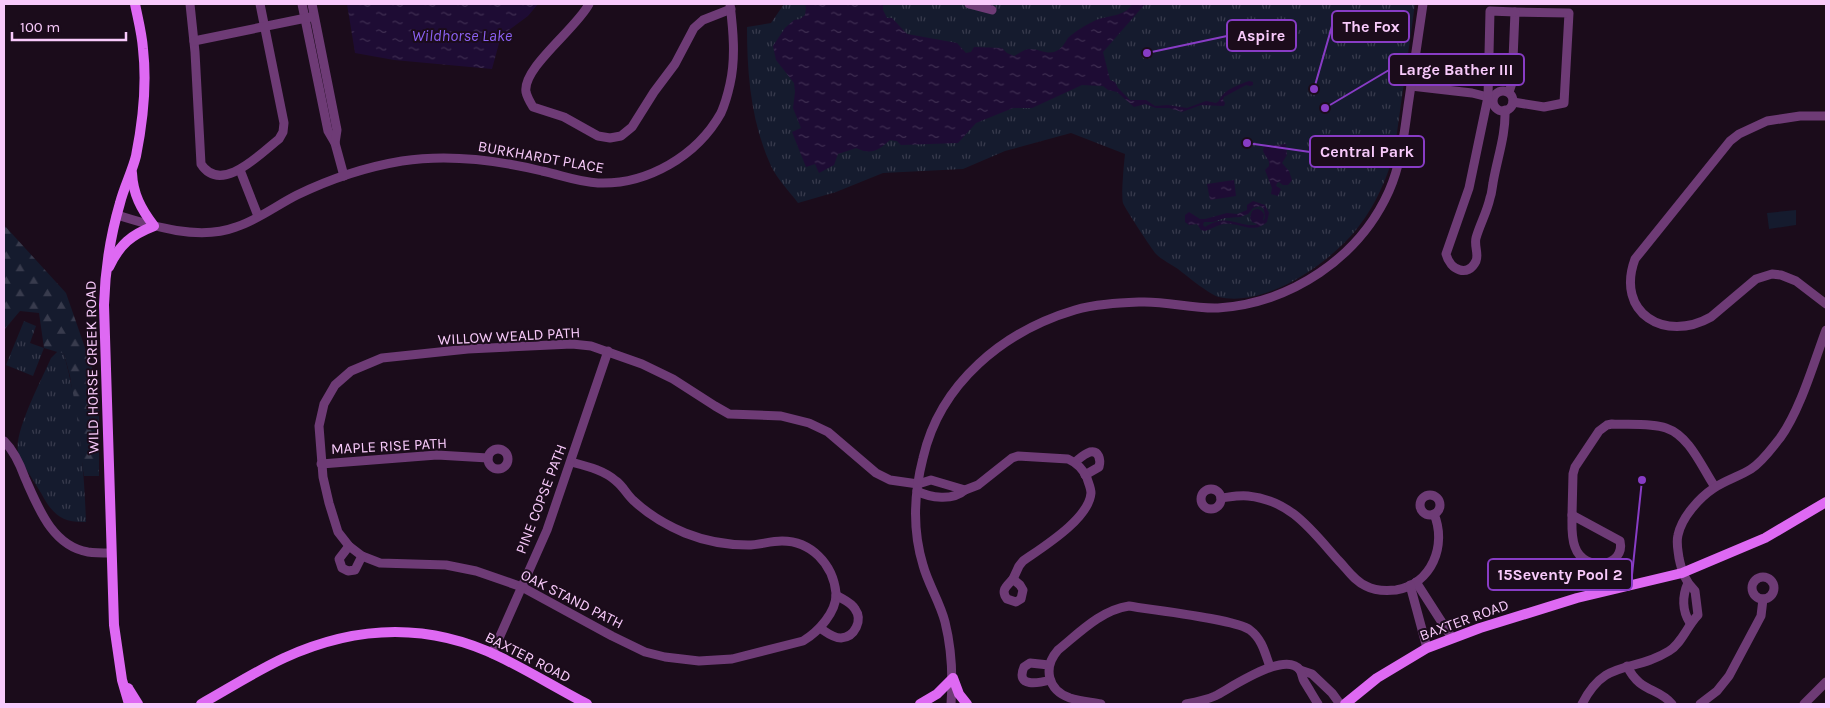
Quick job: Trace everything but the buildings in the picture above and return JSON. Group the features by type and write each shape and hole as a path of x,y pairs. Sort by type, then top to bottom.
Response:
{"main road":[{"name":"WILD HORSE CREEK ROAD","path":"129,704 122,680 114,625 104,305 105,275 109,248 135,158 142,122 144,48 135,4"},
{"path":"105,275 113,259 126,241 154,226 136,198 131,169"},
{"name":"BAXTER ROAD","path":"1346,704 1377,678 1427,648 1452,638 1577,598 1682,573 1765,538 1826,502"},
{"name":"BAXTER ROAD","path":"201,704 283,658 334,639 361,633 391,630 433,635 472,646 492,654 587,704"},
{"path":"920,704 937,694 952,678 959,694 967,704"},
{"path":"122,680 122,704"},
{"path":"122,680 138,704"}],"street":[{"path":"190,4 201,164 211,174 221,176 240,170 279,139 283,132 284,123 260,4"},
{"path":"302,4 310,17"},
{"path":"312,4 310,17 326,122 328,131 336,143 344,176"},
{"path":"589,4 568,32 539,61 529,76 526,92 533,107 564,117 598,136 610,138 621,136 632,126 675,64 694,28 703,20 731,6"},
{"path":"969,4 992,10"},
{"path":"951,704 952,658 945,621 922,564 915,523 915,504 923,454 930,434 954,391 970,371 996,348 1026,329 1077,309 1144,302 1198,308 1243,305 1291,290 1337,260 1360,236 1379,209 1388,192 1400,160 1423,4"},
{"name":"BURKHARDT PLACE","path":"117,215 154,226 181,231 209,232 236,228 297,196 344,176 402,161 474,159 504,163 597,183 631,180 660,171 687,153 709,130 721,112 731,82 734,51 731,6"},
{"path":"1505,110 1501,150 1491,197 1475,243 1476,260 1471,268 1456,269 1449,263 1446,254 1469,188 1491,98 1490,11 1569,13 1564,103 1544,107 1513,102"},
{"path":"1491,98 1496,108 1505,110 1510,108 1513,102 1509,92 1512,83 1515,12"},
{"path":"194,41 310,17"},
{"path":"1411,86 1491,98 1499,91 1509,92"},
{"path":"1826,116 1800,116 1767,121 1753,126 1730,141 1635,259 1630,274 1630,284 1636,305 1642,314 1651,321 1664,325 1686,326 1703,321 1711,317 1756,279 1772,274 1781,275 1796,281 1826,304"},
{"path":"240,170 258,216"},
{"path":"1582,704 1589,691 1601,678 1613,670 1655,658 1671,650 1679,642 1690,623 1686,616 1683,593 1688,584 1682,573 1677,542 1678,534 1689,512 1715,487 1751,469 1765,457 1776,443 1793,416 1826,330"},
{"name":"WILLOW WEALD PATH","path":"321,464 319,426 324,404 335,385 351,370 382,358 468,349 572,344 591,346 642,364 673,379 729,414 781,416 809,423 828,432 876,473 890,480 918,487"},
{"name":"PINE COPSE PATH","path":"492,654 547,530 608,351"},
{"path":"1816,358 1826,361"},
{"path":"1572,515 1620,541 1620,551 1615,558 1601,565 1586,561 1575,549 1572,536 1572,515 1573,474 1575,467 1599,431 1612,424 1660,427 1674,432 1687,443 1715,487"},
{"path":"4,441 17,457 34,498 57,536 65,543 78,549 88,552 111,553"},
{"path":"1075,462 1088,453 1094,452 1098,455 1101,461 1099,467 1085,475"},
{"name":"MAPLE RISE PATH","path":"321,464 437,454 488,458"},
{"path":"918,487 927,496 955,495 978,485 1012,458 1018,456 1068,459 1075,462 1085,475 1092,491 1086,508 1068,528 1023,561 1013,579"},
{"path":"571,462 602,472 616,480 633,500 663,524 705,540 723,544 749,545 781,541 805,545 817,552 825,562 833,580 836,595 856,609 858,615 858,626 847,637 834,637 820,628"},
{"name":"OAK STAND PATH","path":"321,464 333,519 338,532 349,546 362,556 380,563 446,565 476,571 522,587 645,652 666,657 700,661 732,659 802,641 820,628 830,614 836,595"},
{"path":"918,487 931,480 965,490"},
{"path":"1221,498 1247,496 1262,499 1288,510 1302,519 1356,580 1374,590 1389,591 1413,584 1426,574 1434,564 1438,552 1439,525 1434,514"},
{"path":"349,546 339,559 342,568 348,571 355,570 362,556"},
{"path":"1413,584 1452,638"},
{"path":"1413,584 1427,648"},
{"path":"1700,704 1717,691 1729,676 1761,616 1763,599"},
{"path":"1101,704 1070,698 1061,694 1050,680 1049,665 1052,656 1058,650 1108,611 1128,606 1247,627 1262,643 1270,667"},
{"path":"1049,665 1030,664 1024,667 1022,674 1028,683 1036,684 1050,680"},
{"path":"1186,704 1214,696 1270,667 1283,664 1312,674 1332,693 1340,704"},
{"path":"1627,666 1636,681 1664,697 1672,704"},
{"path":"1300,670 1318,704"},
{"path":"1804,704 1826,682"}],"green space":[{"path":"784,4 1415,4 1394,154 1384,182 1371,209 1347,240 1315,267 1277,289 1257,296 1237,299 1215,296 1156,254 1123,203 1122,187 1125,154 1071,133 1005,151 963,169 883,173 836,192 798,203 780,181 764,149 755,115 749,80 747,27 771,23"},
{"path":"1796,210 1796,225 1769,229 1767,213"},
{"path":"4,225 66,293 99,388 99,476 84,476 70,376 64,354 44,348 39,313 20,311 4,330"},
{"path":"24,321 36,326 30,343 44,348 33,376 6,365"},
{"path":"58,351 64,354 77,417 84,480 86,522 64,519 49,507 18,452 20,431 24,419 51,358"}],"water":[{"name":"Wildhorse Lake","path":"347,4 538,4 528,16 501,36 492,69 394,60 355,53"},
{"path":"805,4 883,4 883,10 887,18 892,18 907,34 957,43 966,53 971,52 974,47 1002,48 1014,56 1028,49 1054,52 1061,48 1068,38 1091,23 1099,19 1121,14 1132,4 1145,4 1103,52 1110,80 1115,82 1118,88 1130,100 1146,100 1155,106 1168,105 1187,108 1206,101 1216,103 1227,91 1249,81 1253,82 1253,85 1246,85 1224,97 1224,106 1201,105 1182,112 1169,108 1156,108 1145,104 1134,107 1117,92 1108,90 1103,86 1082,85 1032,108 1013,108 976,123 958,143 901,145 897,141 890,140 874,151 856,148 838,154 834,165 819,173 815,164 806,167 792,132 801,128 793,108 794,83 776,60 773,46 785,28 794,20 800,19 805,15"},
{"path":"1286,144 1287,155 1282,163 1289,171 1292,180 1288,185 1277,183 1276,186 1281,189 1278,196 1271,194 1272,188 1265,170 1269,166 1269,162 1263,149 1264,146"},
{"path":"1234,180 1236,196 1210,200 1207,184"},
{"path":"1253,201 1265,205 1269,213 1267,222 1257,228 1224,224 1205,231 1201,230 1197,224 1189,225 1185,222 1185,215 1189,212 1200,219 1205,219 1227,213 1237,214 1247,210 1247,205","holes":["1260,206 1264,209 1265,218 1263,221 1264,214 1262,211 1257,209 1252,211 1250,218 1256,225 1225,220 1205,227 1203,225 1204,222 1240,217 1248,214 1253,208"]}],"place":[{"name":"Aspire","path":"1147,53"},
{"name":"The Fox","path":"1314,89"},
{"name":"Large Bather III","path":"1325,108"},
{"name":"Central Park","path":"1247,143"},
{"name":"15Seventy Pool 2","path":"1642,480"}]}
